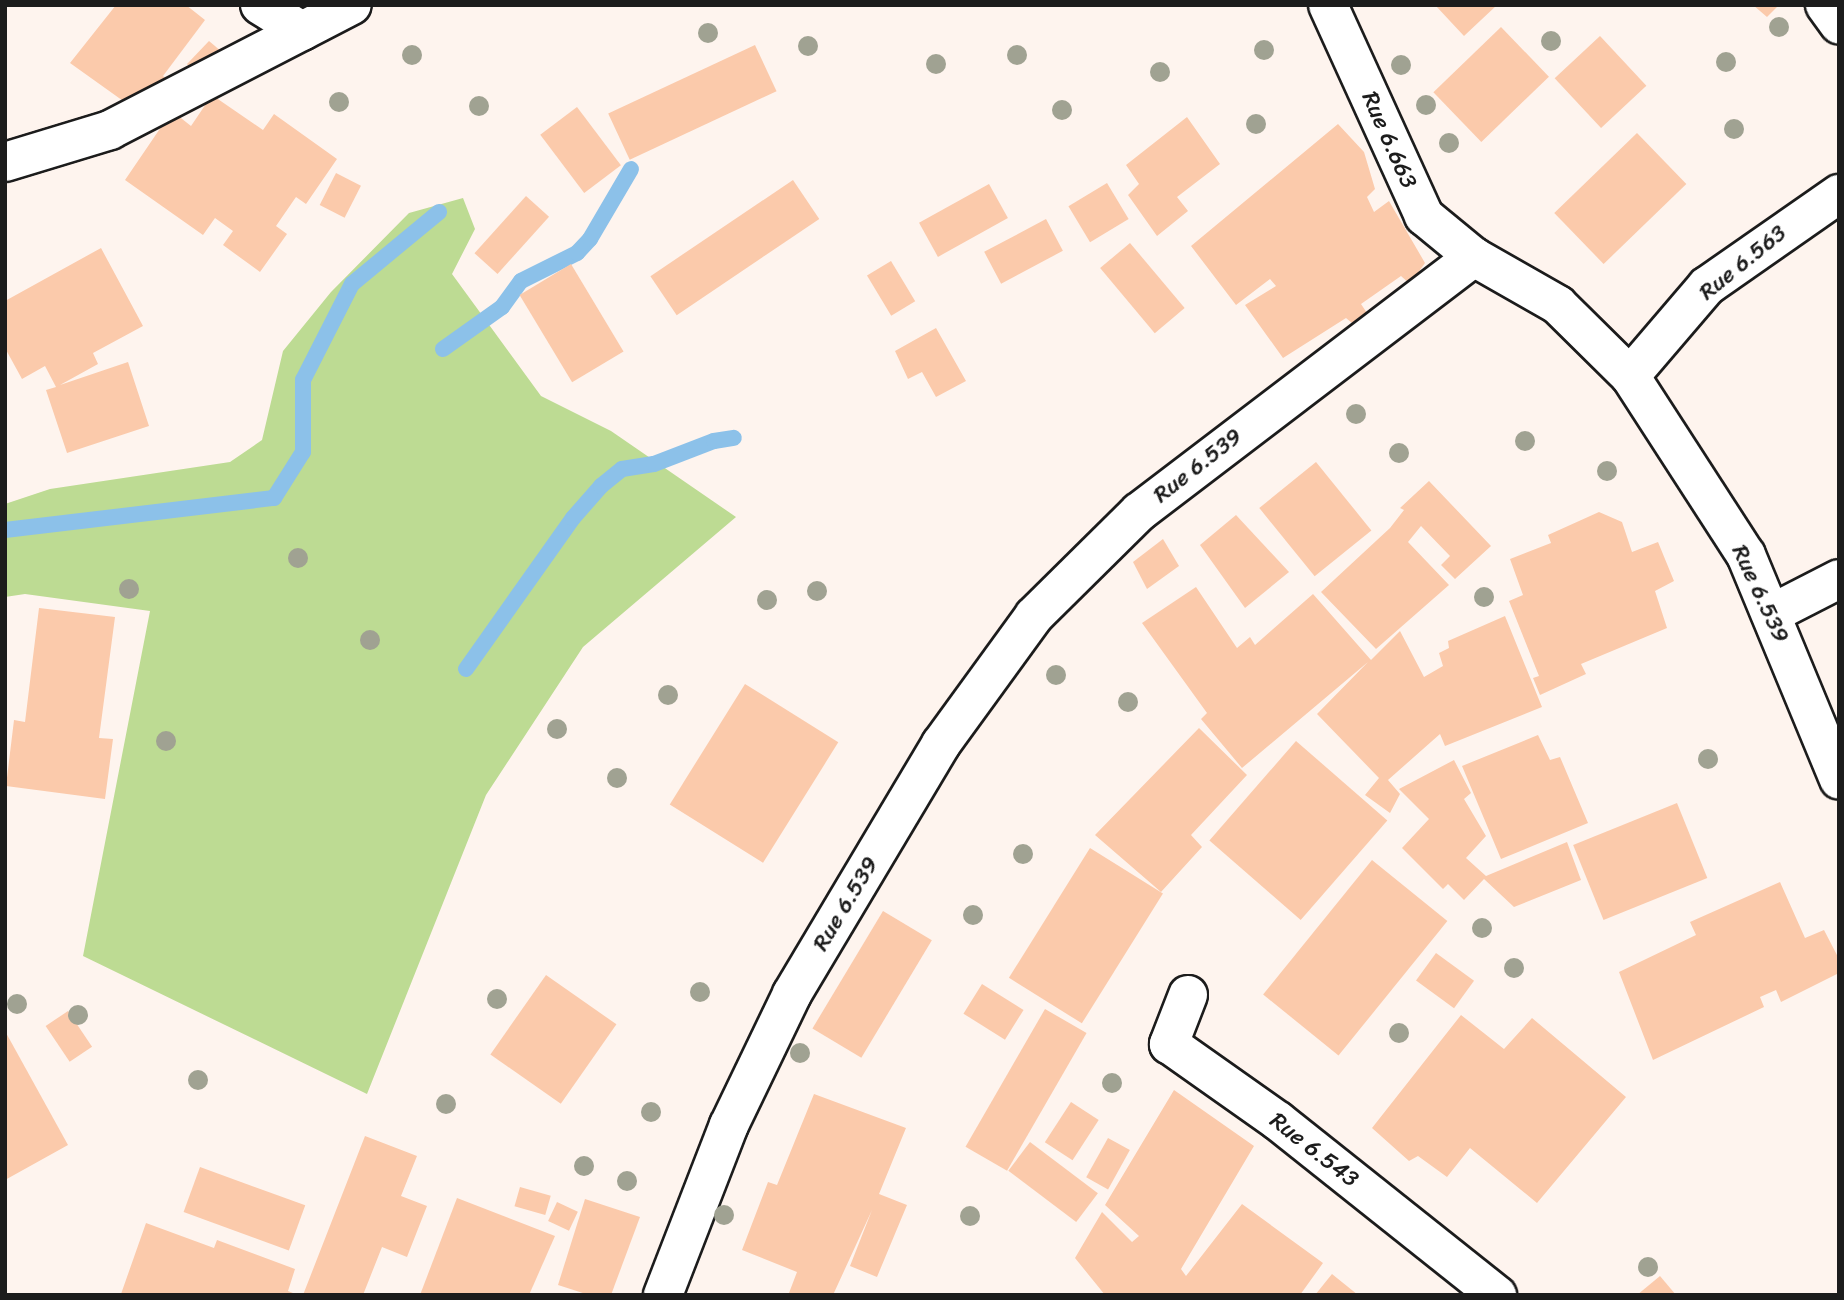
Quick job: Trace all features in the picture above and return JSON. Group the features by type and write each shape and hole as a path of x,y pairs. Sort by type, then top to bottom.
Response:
{"street":[{"path":"260,5 302,31"},
{"path":"5,162 110,130 352,5"},
{"name":"Rue 6.663","path":"1328,5 1424,216 1474,257"},
{"path":"1825,5 1839,24"},
{"name":"Rue 6.563","path":"1630,376 1707,286 1839,194"},
{"name":"Rue 6.539","path":"663,1295 729,1125 792,993 941,744 1034,616 1139,512 1474,257 1558,305 1630,376 1746,555 1839,779"},
{"path":"1771,614 1839,579"},
{"name":"Rue 6.543","path":"1188,995 1169,1044 1278,1121 1497,1295"}],"green space":[{"path":"463,198 475,229 452,274 541,396 611,431 736,517 583,647 486,795 367,1094 83,956 150,611 25,594 5,597 5,504 50,489 230,462 262,440 283,351 331,292 409,213"}],"building":[{"path":"116,5 186,5 205,20 163,76 182,92 140,113 70,63"},
{"path":"1435,5 1497,5 1464,36"},
{"path":"1753,5 1779,5 1767,17"},
{"path":"1501,27 1549,77 1481,142 1433,92"},
{"path":"1600,36 1646,86 1601,128 1555,78"},
{"path":"209,41 222,52 195,74 187,64"},
{"path":"755,45 777,91 630,160 608,113"},
{"path":"212,95 263,130 274,114 337,159 306,204 296,197 276,226 287,234 260,272 223,245 233,231 215,218 203,235 125,180 172,111 191,126"},
{"path":"577,107 621,165 584,193 540,135"},
{"path":"1187,117 1220,164 1177,197 1188,211 1157,236 1128,195 1139,184 1126,165"},
{"path":"1338,124 1364,152 1375,189 1367,197 1374,212 1389,201 1425,263 1410,284 1401,276 1361,304 1367,313 1352,323 1346,318 1283,358 1245,305 1276,286 1270,279 1236,305 1191,246"},
{"path":"1637,133 1686,184 1604,264 1554,213"},
{"path":"336,173 361,186 345,218 320,205"},
{"path":"793,180 819,219 677,315 650,276"},
{"path":"1107,183 1129,219 1090,242 1068,206"},
{"path":"989,184 1008,218 938,257 919,223"},
{"path":"526,196 549,217 498,274 474,253"},
{"path":"1046,219 1063,251 1001,284 984,252"},
{"path":"1130,243 1185,308 1155,333 1100,268"},
{"path":"101,248 143,326 93,353 98,364 60,385 128,362 149,426 67,453 46,390 56,387 45,366 22,379 5,348 5,301"},
{"path":"891,261 915,301 891,316 867,275"},
{"path":"571,264 624,351 572,382 520,295"},
{"path":"936,328 966,381 936,397 922,372 908,379 895,351"},
{"path":"1316,462 1371,530 1315,576 1259,508"},
{"path":"1429,481 1491,546 1455,579 1441,565 1450,556 1421,526 1408,542 1449,585 1376,649 1321,592 1390,528 1404,510 1400,508"},
{"path":"1599,512 1622,522 1632,552 1658,542 1674,581 1655,591 1667,628 1581,664 1586,674 1540,695 1533,678 1539,676 1509,601 1523,595 1510,559 1551,543 1548,535"},
{"path":"1236,515 1289,572 1245,608 1200,545"},
{"path":"1163,539 1179,566 1147,589 1133,562"},
{"path":"1196,587 1237,648 1250,637 1255,645 1313,594 1371,660 1400,631 1424,677 1443,666 1439,653 1449,648 1448,641 1505,616 1542,707 1445,746 1440,734 1388,780 1400,794 1390,813 1365,795 1379,778 1317,714 1368,662 1242,768 1201,719 1207,713 1142,623"},
{"path":"39,608 115,617 99,738 113,739 105,799 6,786 14,720 25,722"},
{"path":"745,684 838,742 763,863 670,804"},
{"path":"1199,728 1247,775 1191,835 1202,847 1161,892 1095,835"},
{"path":"1538,735 1550,760 1560,757 1588,823 1501,859 1462,766"},
{"path":"1296,741 1387,820 1301,920 1209,841"},
{"path":"1454,760 1471,793 1464,799 1486,836 1466,858 1486,876 1567,842 1581,880 1514,907 1484,879 1464,900 1448,884 1443,889 1402,848 1429,819 1399,789"},
{"path":"1677,803 1707,878 1603,920 1573,845"},
{"path":"1090,848 1163,894 1082,1023 1009,978"},
{"path":"1372,860 1447,921 1339,1055 1263,994"},
{"path":"1780,882 1805,938 1824,930 1839,959 1839,973 1781,1002 1776,990 1760,997 1764,1007 1653,1060 1619,972 1696,935 1690,922"},
{"path":"883,911 932,940 861,1058 812,1028"},
{"path":"1436,953 1474,981 1454,1008 1416,981"},
{"path":"546,975 616,1024 561,1104 490,1054"},
{"path":"982,984 1024,1010 1005,1040 963,1014"},
{"path":"1045,1009 1087,1033 1007,1171 966,1147"},
{"path":"68,1011 92,1047 70,1062 46,1026"},
{"path":"1461,1015 1504,1049 1532,1018 1626,1097 1537,1203 1470,1148 1447,1177 1418,1156 1409,1161 1372,1128"},
{"path":"5,1031 68,1145 5,1180"},
{"path":"1174,1090 1254,1146 1181,1269 1186,1276 1242,1204 1323,1263 1300,1295 1105,1295 1075,1258 1102,1212 1132,1242 1139,1236 1105,1205"},
{"path":"814,1094 906,1128 879,1194 907,1205 877,1277 850,1266 872,1210 833,1295 789,1293 797,1272 742,1250 768,1182 777,1185"},
{"path":"1071,1102 1099,1120 1073,1160 1045,1142"},
{"path":"365,1136 417,1156 401,1196 427,1206 407,1257 382,1247 363,1295 303,1295"},
{"path":"1108,1138 1130,1150 1108,1189 1086,1177"},
{"path":"1030,1142 1098,1193 1076,1222 1008,1171"},
{"path":"200,1167 305,1205 289,1250 184,1212"},
{"path":"520,1187 551,1196 545,1215 514,1206"},
{"path":"457,1198 555,1236 529,1295 420,1295"},
{"path":"585,1199 640,1217 611,1295 589,1295 558,1285"},
{"path":"557,1202 578,1212 569,1231 548,1221"},
{"path":"146,1223 214,1248 217,1240 295,1269 288,1291 298,1295 121,1294"},
{"path":"1332,1274 1358,1295 1315,1295"},
{"path":"1660,1276 1676,1295 1637,1295"}],"waterway":[{"path":"443,349 502,307 521,281 577,253 590,239 631,169"},
{"path":"5,530 274,498 303,452 303,380 352,284 439,212"},
{"path":"466,669 573,518 601,486 622,469 654,464 714,441 734,438"}]}
